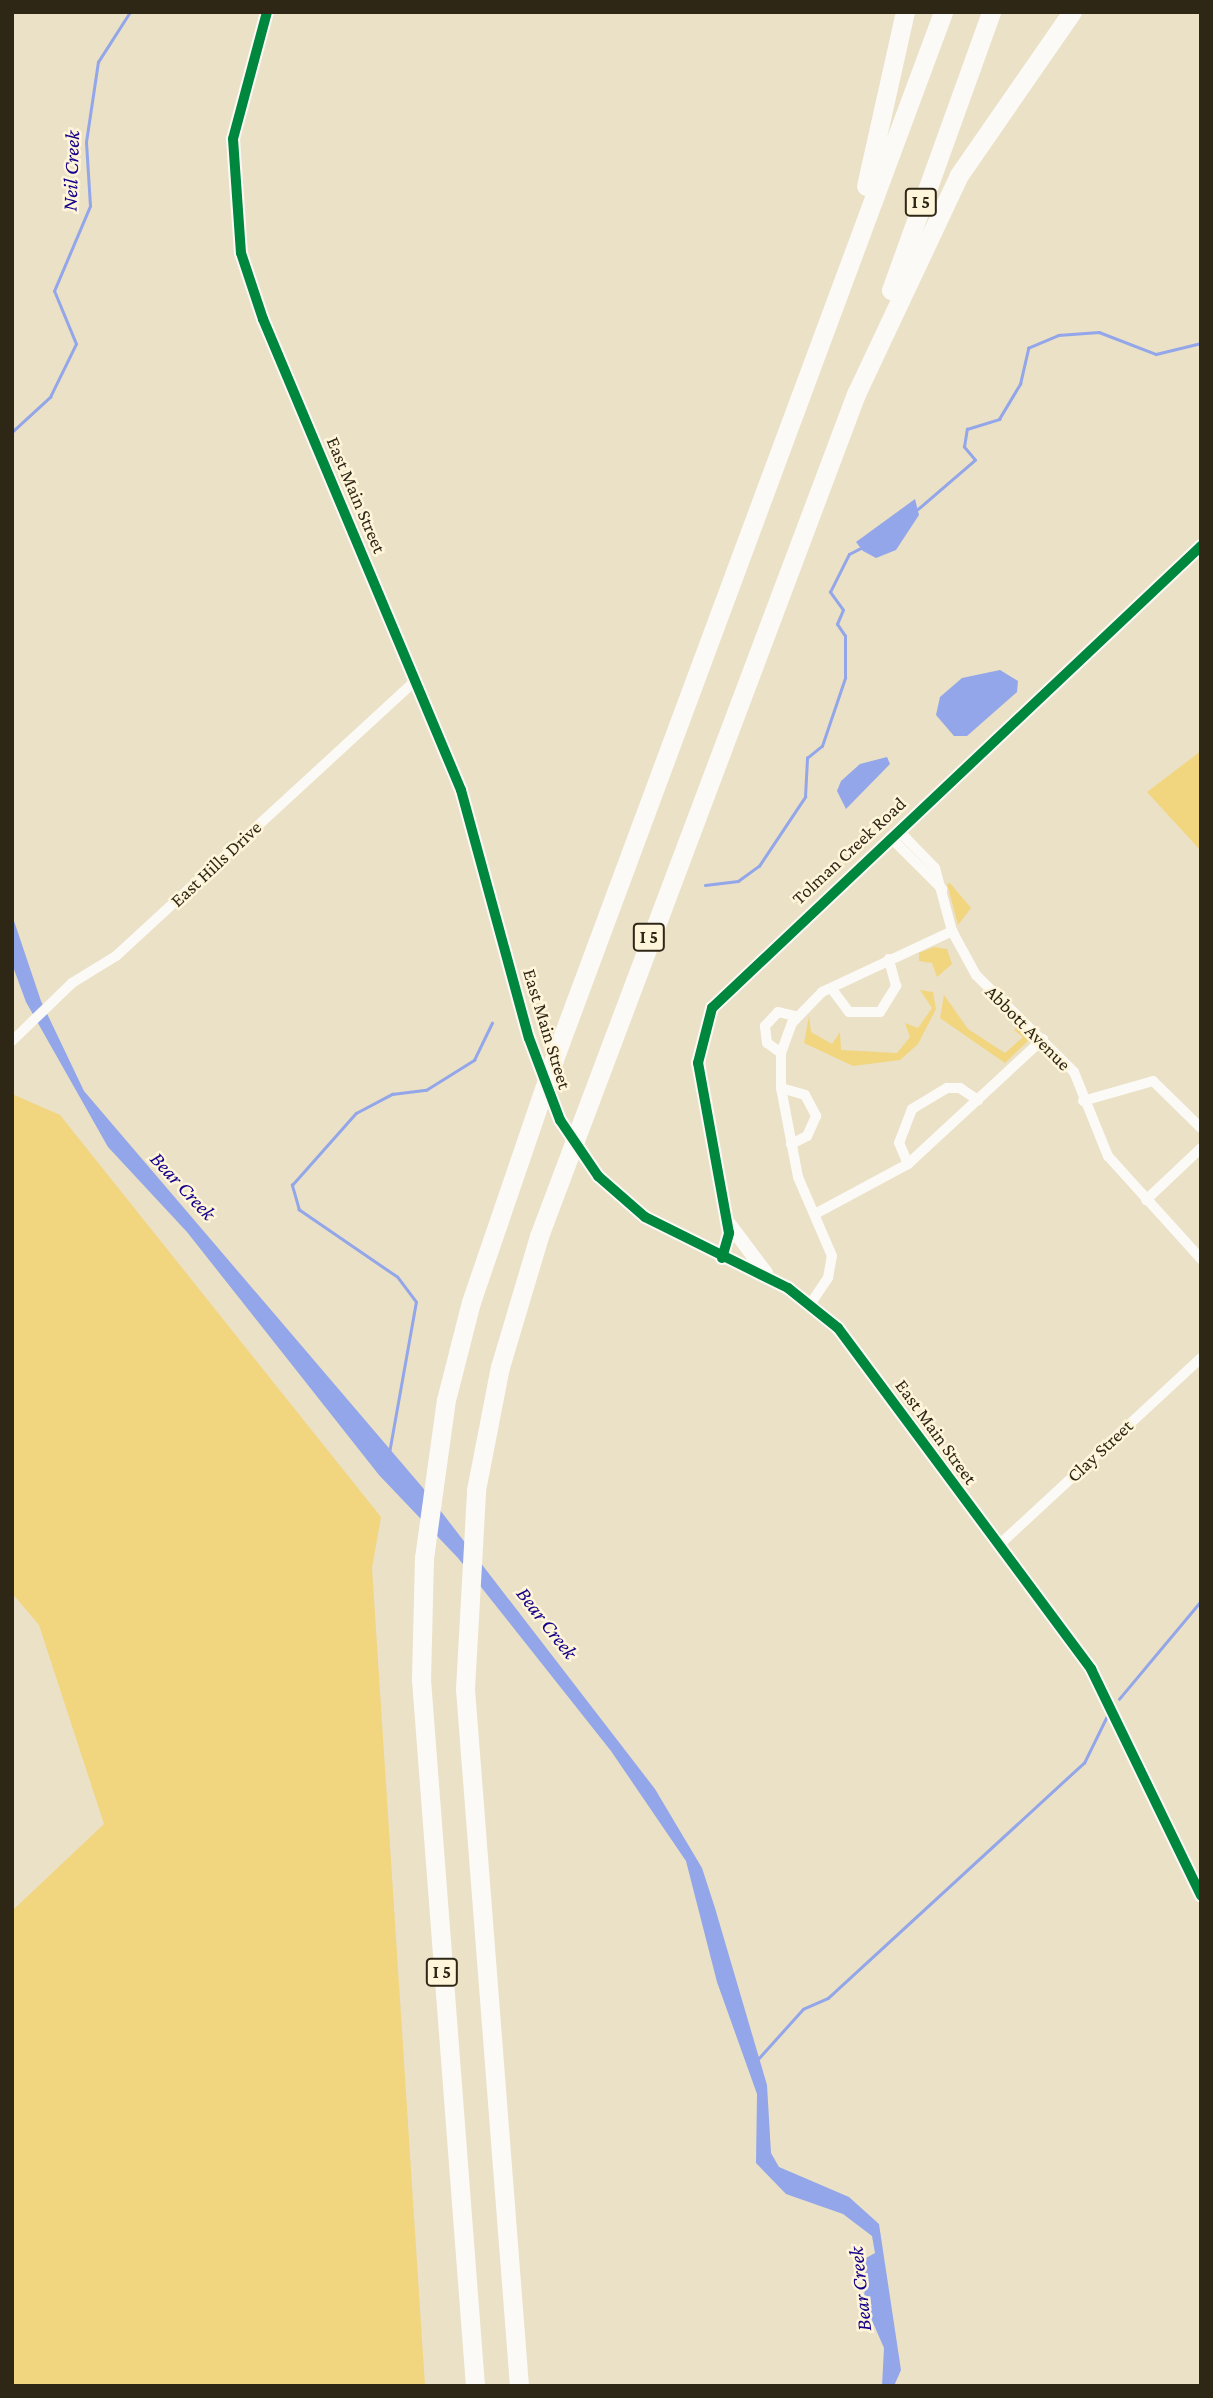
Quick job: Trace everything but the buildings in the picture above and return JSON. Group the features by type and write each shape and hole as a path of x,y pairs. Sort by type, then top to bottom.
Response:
{"highway":[{"path":"806,377 869,177 905,12"},
{"name":"I 5","path":"475,2386 425,1767 424,1558 435,1467 460,1342 515,1170 943,12"},
{"name":"I 5","path":"519,2386 471,1788 466,1617 475,1490 503,1355 539,1236 856,394 991,12"},
{"path":"856,394 959,175 1072,12"}],"street":[{"name":"East Main Street","path":"267,12 233,139 241,253 472,821 529,1038 560,1121 610,1189 656,1225 772,1279 811,1303 838,1328 1103,1688 1201,1896"},
{"name":"Tolman Creek Road","path":"722,1258 730,1242 698,1063 705,1019 726,991 1201,546"},
{"name":"East Hills Drive","path":"12,1041 57,996 116,956 415,681"},
{"name":"Abbott Avenue","path":"894,834 935,868 952,931 979,979 1074,1072 1083,1101 1108,1156 1201,1259"},
{"path":"811,1303 828,1278 832,1256 791,1144 781,1088 781,1053 795,1016 831,988 952,931"},
{"path":"831,988 849,1012 880,1012 895,993 888,959"},
{"path":"781,1053 767,1043 765,1027 778,1013 795,1016"},
{"path":"815,1214 908,1164 1043,1039"},
{"path":"1083,1101 1153,1081 1201,1128"},
{"path":"781,1088 805,1095 816,1116 807,1136 791,1144"},
{"path":"908,1164 899,1143 912,1109 947,1088 960,1088 978,1100"},
{"path":"1146,1199 1201,1148"},
{"path":"727,1219 772,1279"},
{"name":"Clay Street","path":"999,1545 1201,1358"}],"shaded area":[{"path":"1201,751 1201,851 1147,792"},
{"path":"950,883 971,908 958,925 947,884"},
{"path":"934,947 947,949 952,964 937,977 932,963 919,961 919,953"},
{"path":"920,990 933,992 936,1009 918,1044 900,1060 853,1066 804,1043 809,1016 811,1032 832,1044 840,1032 841,1050 897,1053 910,1037 905,1023 918,1028 932,1008"},
{"path":"944,995 968,1029 1005,1053 1023,1037 1014,1030 1018,1025 1028,1041 1005,1063 940,1018"},
{"path":"12,1094 60,1115 381,1517 372,1568 425,2386 12,2386 12,1911 104,1824 39,1625 12,1593"}],"water":[{"path":"915,499 919,515 896,550 876,558 863,551 856,542"},
{"path":"1000,670 1018,681 1017,692 967,736 954,736 936,715 940,697 962,678"},
{"path":"887,757 890,764 846,809 837,791 841,781 860,764"},
{"path":"12,915 41,1001 84,1091 423,1488 655,1789 702,1868 715,1908 767,2085 771,2153 779,2167 849,2197 879,2224 901,2370 894,2386 882,2386 884,2348 864,2302 866,2258 875,2253 872,2236 843,2214 786,2194 756,2163 757,2094 717,1982 686,1861 611,1751 458,1558 379,1475 187,1232 108,1147 26,1002 12,964"}],"waterway":[{"name":"Neil Creek","path":"12,432 50,397 76,344 54,291 90,206 86,142 98,62 130,12"},
{"path":"918,509 975,460 964,447 967,429 999,419 1020,384 1028,348 1058,335 1099,332 1156,354 1201,343"},
{"path":"705,885 738,881 759,866 805,797 807,758 822,746 845,678 845,636 837,624 843,610 830,592 849,554 861,548"},
{"path":"389,1453 416,1302 397,1277 299,1210 292,1185 356,1113 392,1094 426,1090 474,1060 492,1023"},
{"path":"1119,1699 1201,1601"},
{"path":"758,2059 803,2009 828,1998 1084,1763 1108,1714"}],"cycle path":[{"path":"267,12 233,139 241,253 263,319 461,790 529,1038 560,1120 598,1176 645,1217 788,1288 838,1328 1091,1669 1201,1896"},
{"path":"722,1258 729,1233 698,1063 712,1008 1201,546"}],"water label":[{"name":"Bear Creek","path":"183,1186"},
{"name":"Bear Creek","path":"547,1623"},
{"name":"Bear Creek","path":"860,2289"}]}
